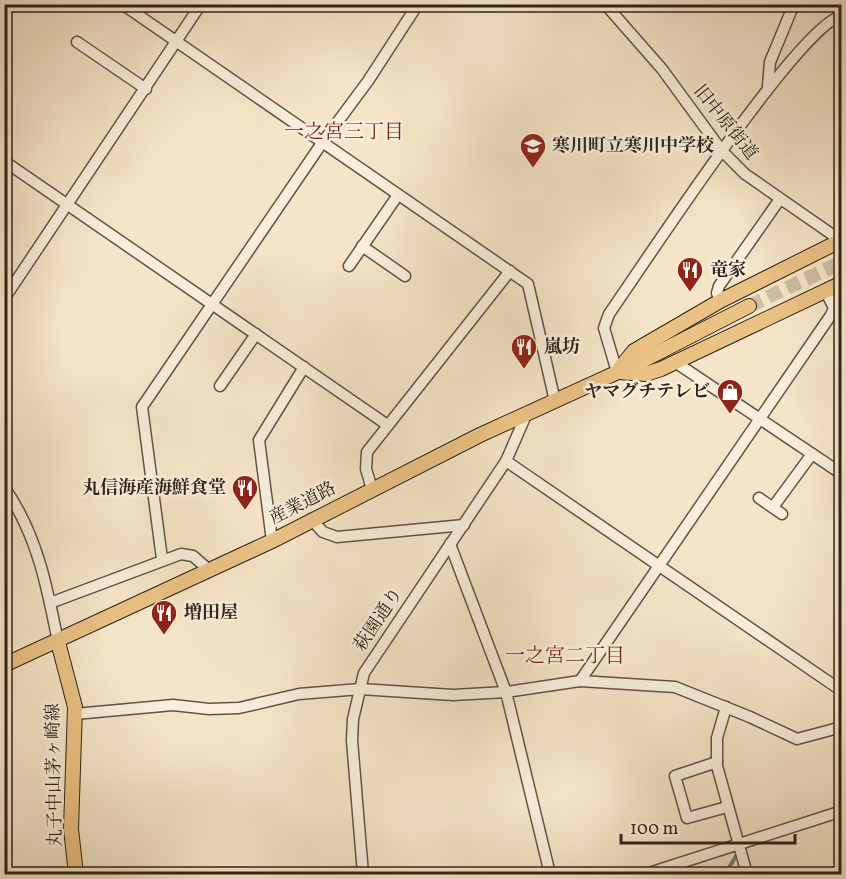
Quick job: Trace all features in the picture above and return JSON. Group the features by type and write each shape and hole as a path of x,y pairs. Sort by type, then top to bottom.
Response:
{"main road":[{"path":"617,372 634,351 720,301 841,240"},
{"path":"617,372 646,374 842,283"},
{"name":"産業道路","path":"4,665 58,642 272,541 311,519 527,413 640,362 749,306"},
{"name":"丸子中山茅ヶ崎線","path":"58,642 75,714 71,829 76,874"}],"street":[{"path":"122,4 528,284 555,402"},
{"path":"4,298 201,4"},
{"path":"162,559 142,407 322,143 368,81 418,4"},
{"name":"旧中原街道","path":"605,4 662,69 722,150 744,174 841,240"},
{"path":"768,87 770,62 794,4"},
{"path":"617,372 604,328 609,314 768,87 815,36 836,17 842,16"},
{"path":"77,42 146,89"},
{"path":"4,160 386,424"},
{"path":"349,266 398,195"},
{"path":"720,301 717,293 719,286 780,199"},
{"path":"362,246 405,276"},
{"path":"372,489 366,468 367,452 386,424 510,271"},
{"path":"580,681 658,564 831,315 834,308 825,290"},
{"path":"220,386 256,334"},
{"path":"675,362 842,474"},
{"path":"272,541 260,440 304,367"},
{"name":"萩園通り","path":"363,874 352,740 353,719 360,688 374,656 506,461 527,413"},
{"path":"759,498 778,511 812,454"},
{"path":"506,461 842,691"},
{"path":"4,487 34,541 58,642"},
{"path":"311,519 323,532 337,537 464,525"},
{"path":"450,544 506,692 550,874"},
{"path":"50,603 162,559 181,554 193,556 209,570"},
{"path":"75,714 173,705 209,709 239,708 299,694 360,688 453,695 506,692 580,681 675,687 797,739 842,727"},
{"path":"726,707 717,738 717,762 727,807 747,874"},
{"path":"717,762 675,776 687,818 727,807"},
{"path":"646,874 739,849 842,811"}],"waterway":[{"path":"725,874 738,853"}],"tunnel":[{"path":"749,306 842,262"}],"place":[{"name":"寒川町立寒川中学校","path":"533,169"},
{"name":"竜家","path":"690,293"},
{"name":"嵐坊","path":"524,370"},
{"name":"ヤマグチテレビ","path":"730,415"},
{"name":"丸信海産海鮮食堂","path":"245,511"},
{"name":"増田屋","path":"164,636"}],"district":[{"name":"一之宮三丁目","path":"344,133"},
{"name":"一之宮二丁目","path":"565,657"}]}
